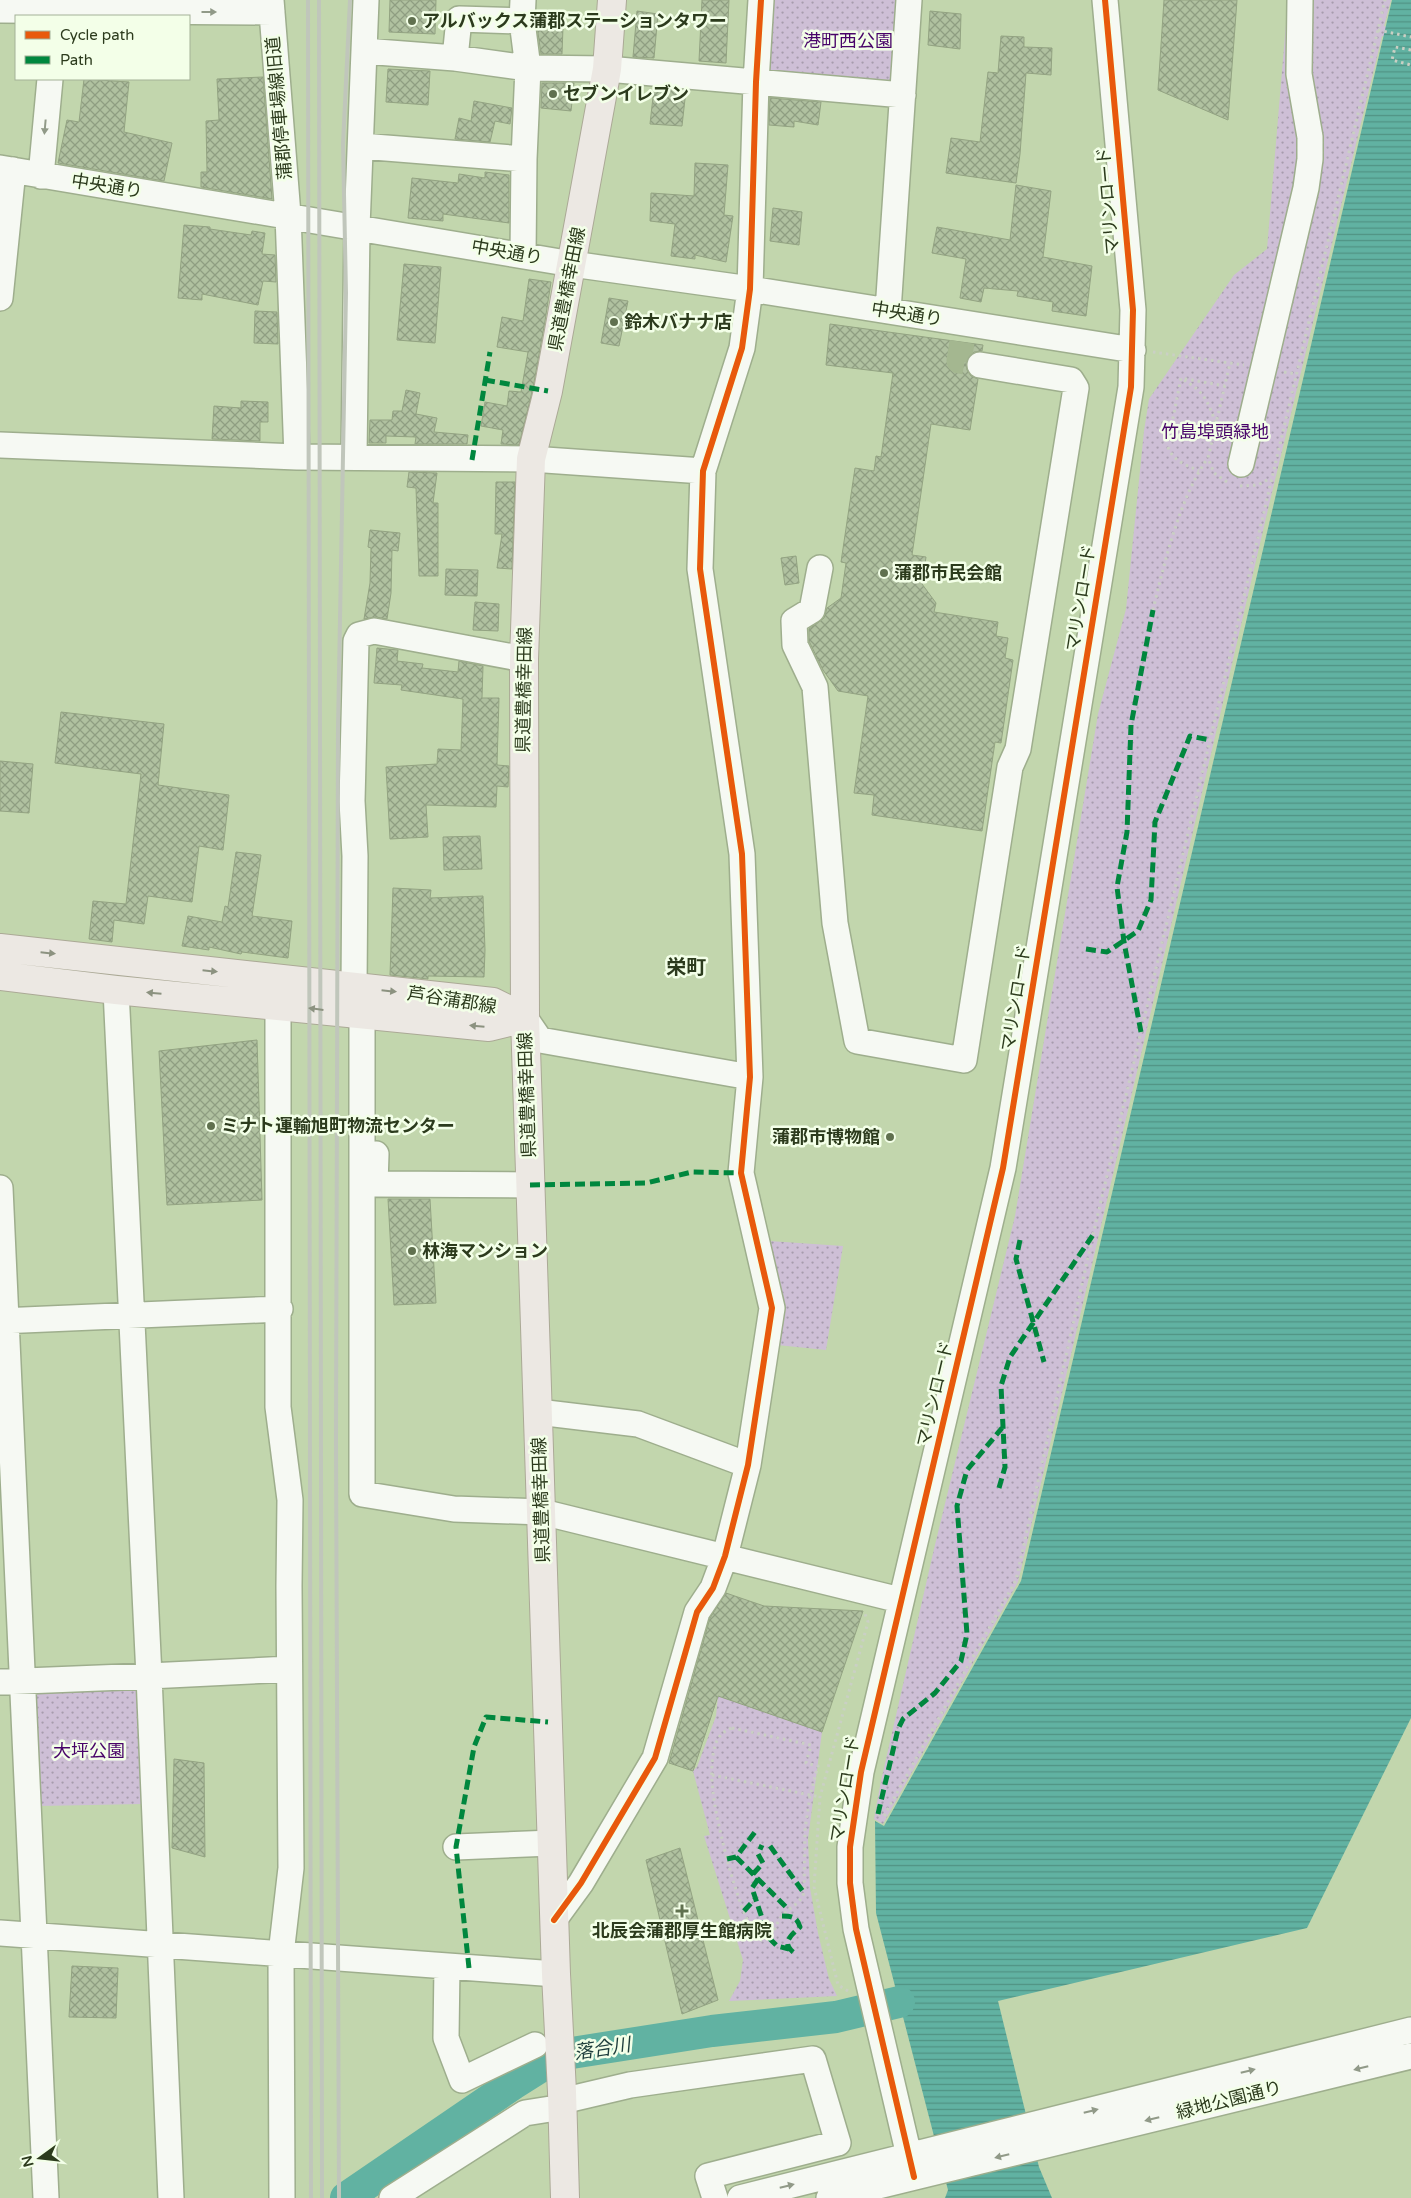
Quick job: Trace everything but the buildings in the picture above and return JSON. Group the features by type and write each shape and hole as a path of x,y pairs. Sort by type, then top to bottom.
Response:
{"main road":[{"name":"県道豊橋幸田線","path":"565,2198 562,2100 547,2040 556,1974 525,1018 524,659 531,459 548,391 607,69 612,0"},
{"name":"芦谷蒲郡線","path":"0,948 493,1002 525,1018"},
{"name":"芦谷蒲郡線","path":"0,976 116,990 278,1004 362,1015 489,1027 525,1018"}],"street":[{"path":"354,456 357,227 366,0"},
{"path":"554,1920 582,1883 655,1758 697,1612 713,1588 725,1556 748,1465 772,1308 741,1173 750,1078 742,854 700,569 703,471 742,348 750,289 756,82 762,0"},
{"path":"888,310 909,0"},
{"name":"マリンロード","path":"911,2166 856,1929 850,1883 850,1847 861,1772 1003,1168 1131,387 1133,310 1105,0"},
{"path":"1242,464 1306,188 1310,159 1310,137 1299,74 1300,0"},
{"path":"0,10 271,6"},
{"name":"蒲郡停車場線旧道","path":"271,6 288,215 297,456"},
{"path":"455,58 459,19 523,11 528,68 524,159 523,255"},
{"path":"364,51 455,58 528,68 607,69 903,95"},
{"path":"41,176 50,80"},
{"path":"361,146 524,159"},
{"path":"0,298 7,169"},
{"name":"中央通り","path":"7,169 572,264 888,310 963,332 1133,350"},
{"path":"820,568 812,610 794,621 796,645 815,686 835,923 858,1041 964,1060 1010,767 1018,750 1076,388 1071,380 980,365"},
{"path":"0,445 297,456 531,459 703,471"},
{"path":"354,987 355,856 352,801 356,641 359,635 374,631 524,659"},
{"path":"116,990 149,1676 171,2198"},
{"path":"278,1004 280,1309 278,1407 290,1500 291,1868 281,1954 282,2198"},
{"path":"362,1015 362,1494 454,1509 542,1512 900,1600"},
{"path":"525,1018 540,1040 750,1078"},
{"path":"361,1085 378,1085 375,1184 530,1185"},
{"path":"0,1188 12,1681 35,1936 46,2198"},
{"path":"3,1321 280,1309"},
{"path":"538,1412 638,1424 748,1465"},
{"path":"12,1681 289,1669"},
{"path":"456,1847 552,1844"},
{"path":"0,1933 556,1974"},
{"path":"446,1966 446,2038 462,2080 547,2040"},
{"path":"1352,2044 1411,2018"},
{"path":"1352,2044 1411,2030"},
{"name":"緑地公園通り","path":"1046,2134 1352,2044"},
{"name":"緑地公園通り","path":"1046,2134 1410,2056"},
{"path":"392,2198 525,2113 562,2100 630,2085 813,2059 838,2143 708,2176 714,2198"},
{"path":"740,2198 936,2161 1046,2134"},
{"path":"829,2198 911,2166"}],"path":[{"path":"878,1814 884,1816 1016,1580 1091,1244 1386,0"},
{"path":"1378,30 1411,37"},
{"path":"1411,50 1395,47 1392,60 1411,65"},
{"path":"1133,350 1296,374"},
{"path":"1181,378 1225,386"},
{"path":"1181,378 1199,389 1211,409 1216,424"},
{"path":"1170,438 1181,378"},
{"path":"1168,447 1173,456 1182,464 1199,471"},
{"path":"1153,610 1162,571 1181,514 1199,471 1208,458"},
{"path":"732,1728 811,1745 806,1763 818,1766 810,1796 805,1830 804,1893 801,1900 782,1916 769,1938 763,1941 754,1936 730,1871 720,1833 712,1775 716,1742 724,1731 732,1728"},
{"path":"712,1775 820,1797"}],"green space":[{"name":"港町西公園","path":"769,0 900,0 894,85 767,75"},
{"name":"竹島埠頭緑地","path":"1288,0 1391,0 1384,26 1411,32 1411,42 1382,36 1269,505 1018,1582 883,1824 874,1819 881,1781 934,1549 1015,1216 1098,714 1126,609 1149,399 1234,275 1267,249"},
{"path":"756,1240 843,1246 826,1350 767,1344"},
{"name":"大坪公園","path":"139,1679 144,1804 38,1806 35,1697 41,1690"},
{"path":"718,1696 822,1732 808,1839 810,1888 829,1979 837,1996 729,2001 740,1981 743,1960 704,1836 710,1835 693,1771 697,1767 716,1716"}],"water":[{"path":"1392,0 1411,0 1411,1718 1307,1928 998,2001 1039,2167 1052,2198 945,2198 948,2190 876,1913 875,1821 884,1826 1021,1581"}],"waterway":[{"name":"落合川","path":"346,2198 513,2084 559,2055 712,2031 836,2017 899,2002"}],"tunnel":[{"path":"962,342 959,361 980,365"}],"railway":[{"path":"308,0 311,2198"},
{"path":"319,0 322,2198"},
{"path":"339,2198 336,1441 338,728 346,293 343,144 350,0"}],"marked path":[{"path":"472,460 490,352"},
{"path":"485,380 548,391"},
{"path":"1141,1032 1124,942 1117,887 1127,832 1131,725 1153,610"},
{"path":"1086,949 1107,952 1138,931 1151,900 1155,822 1190,736 1210,740"},
{"path":"530,1185 646,1183 692,1172 741,1173"},
{"path":"999,1488 1005,1467 1001,1386 1010,1357 1093,1235"},
{"path":"1020,1240 1016,1259 1044,1362"},
{"path":"878,1814 898,1729 903,1719 935,1693 961,1661 967,1634 957,1506 967,1470 1002,1428"},
{"path":"469,1968 456,1847 474,1747 486,1717 548,1722"},
{"path":"727,1859 736,1857 755,1832"},
{"path":"753,1874 763,1863 758,1854 762,1845"},
{"path":"770,1846 804,1893"},
{"path":"736,1857 789,1910"},
{"path":"758,1879 752,1888 764,1924 774,1928"},
{"path":"744,1911 755,1899"},
{"path":"782,1916 794,1918 799,1924 800,1927 792,1934 788,1941 789,1948 797,1955"},
{"path":"769,1938 777,1946 789,1949"}],"cycle path":[{"path":"554,1920 581,1883 655,1758 697,1612 713,1588 725,1556 748,1465 772,1308 741,1173 750,1077 742,854 700,569 703,471 742,348 750,289 756,82 761,0"},
{"path":"914,2177 856,1929 850,1883 850,1847 861,1772 1003,1168 1131,387 1133,310 1105,0"}],"place":[{"name":"アルバックス蒲郡ステーションタワー","path":"412,21"},
{"name":"セブンイレブン","path":"553,94"},
{"name":"鈴木バナナ店","path":"614,322"},
{"name":"蒲郡市民会館","path":"884,573"},
{"name":"ミナト運輸旭町物流センター","path":"211,1126"},
{"name":"蒲郡市博物館","path":"890,1137"},
{"name":"林海マンション","path":"412,1251"},
{"name":"北辰会蒲郡厚生館病院","path":"682,1911"}],"district":[{"name":"栄町","path":"686,967"}]}
